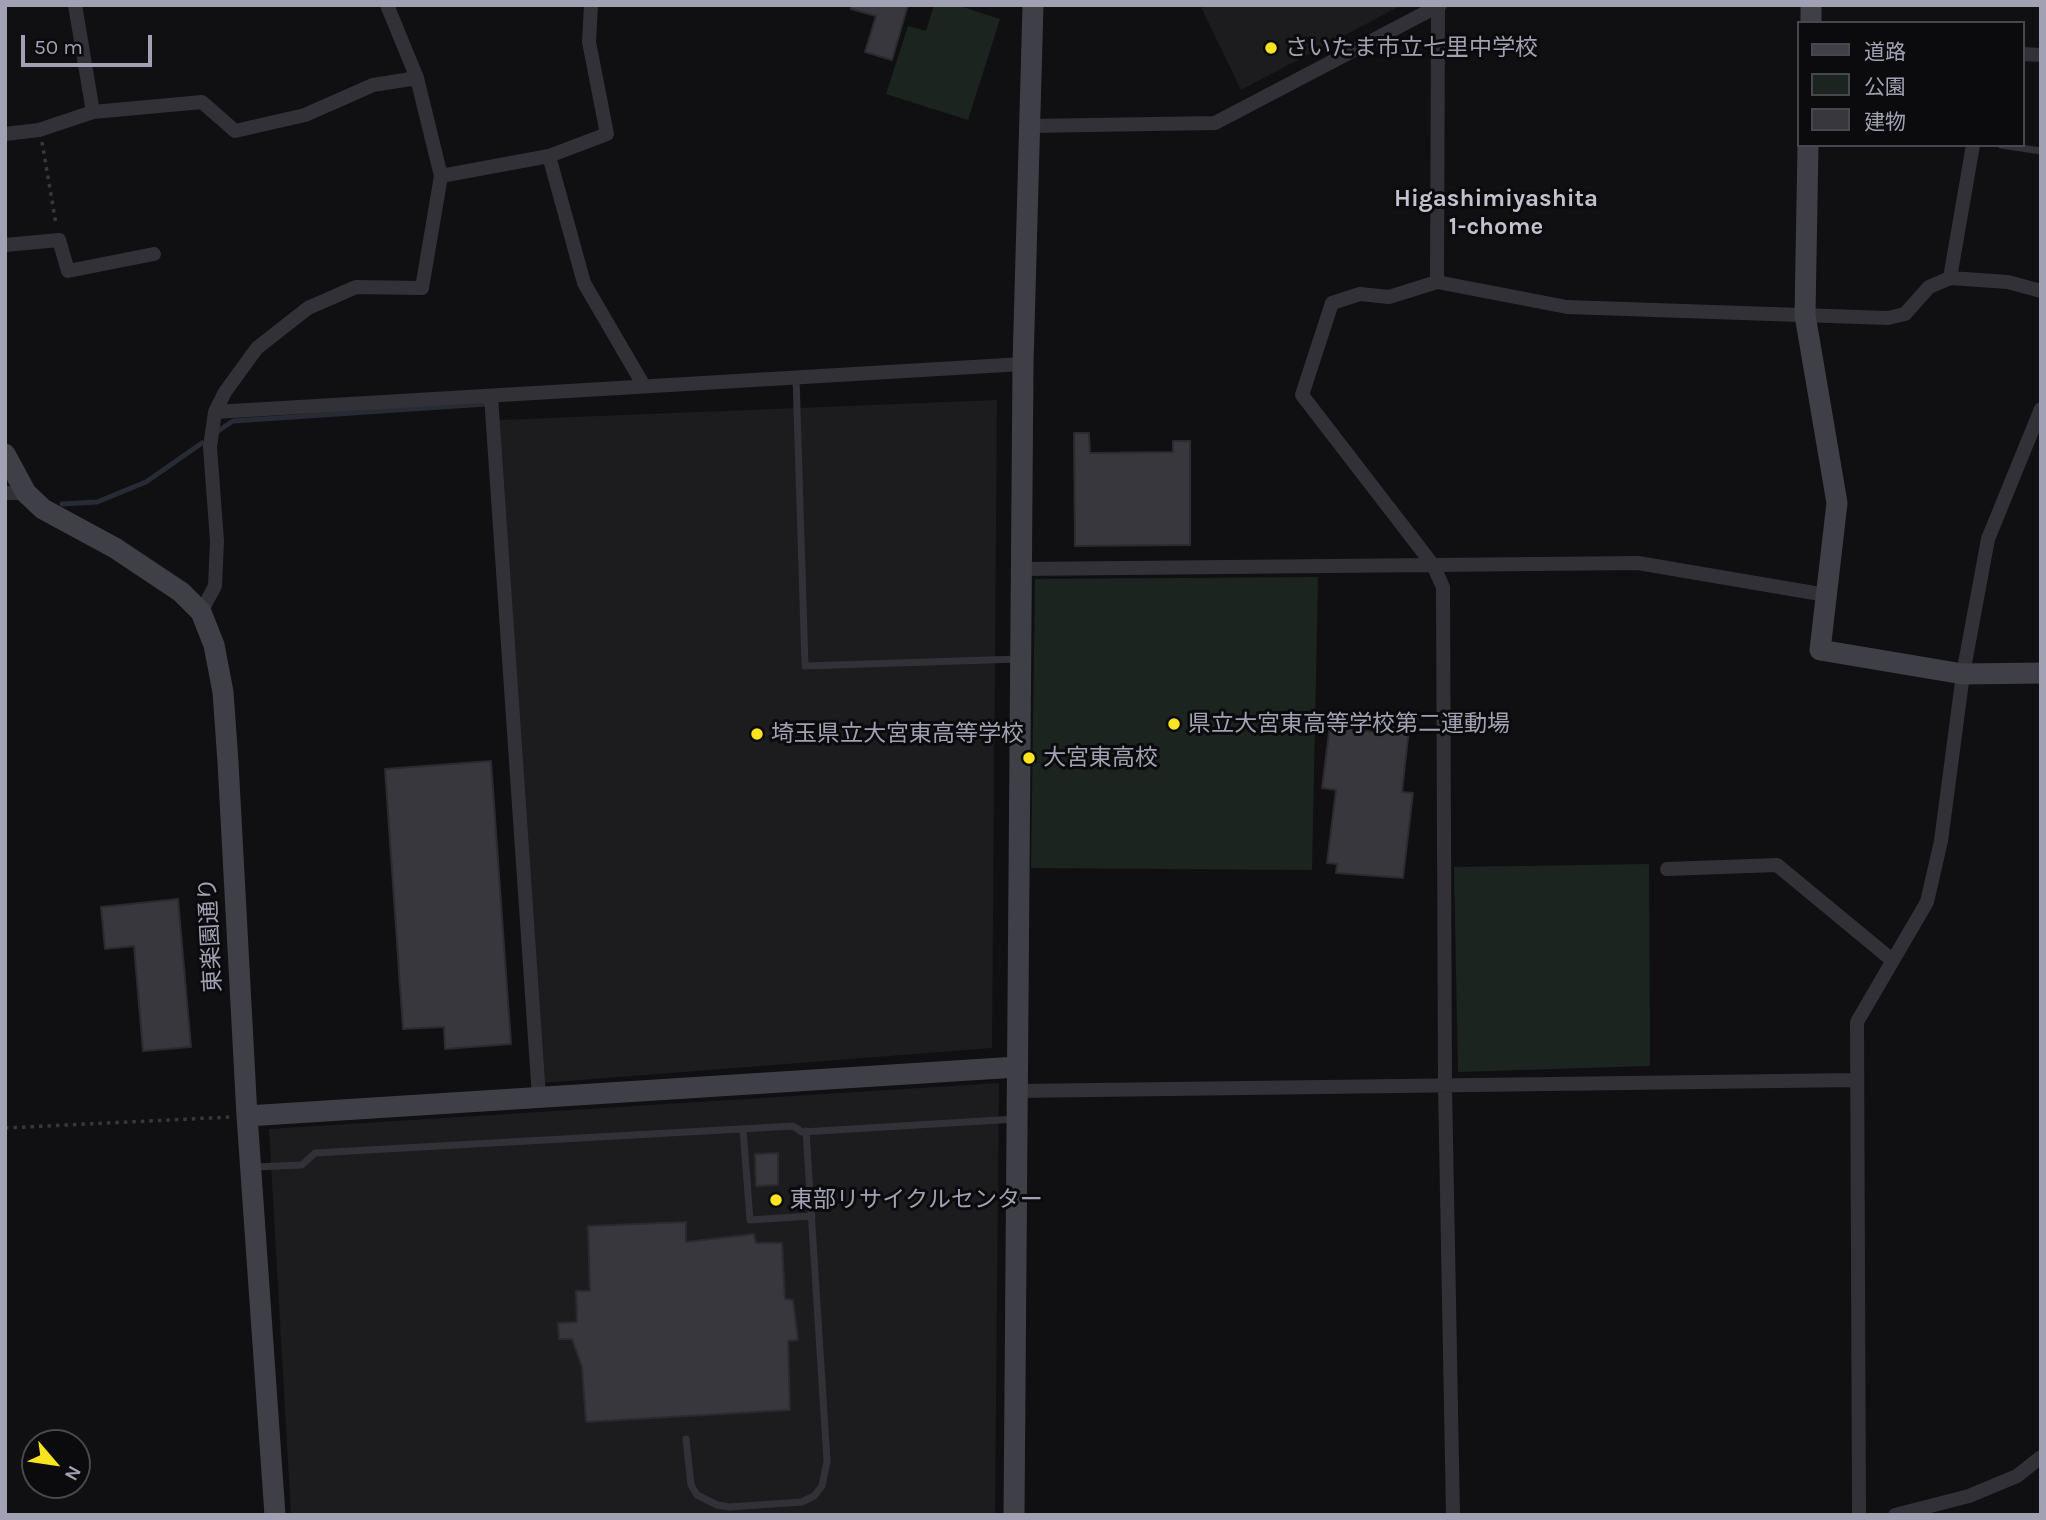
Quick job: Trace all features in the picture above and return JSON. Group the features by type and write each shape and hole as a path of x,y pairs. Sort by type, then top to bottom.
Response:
{"street":[{"path":"75,5 93,112"},
{"path":"201,612 215,586 217,541 210,447 215,412 225,392 257,348 308,308 356,287 422,288 441,176 417,78 387,5"},
{"path":"441,176 549,156 607,134 589,42 591,5"},
{"path":"1014,1515 1023,364 1033,5"},
{"path":"1029,126 1215,123 1439,6 1437,282"},
{"path":"5,134 39,130 93,112 202,102 235,131 305,115 373,85 417,78"},
{"path":"1808,147 1805,315 1837,503 1820,650 1963,674 2041,673"},
{"path":"1950,278 1973,147"},
{"path":"549,156 583,283 644,386"},
{"path":"5,245 59,240 68,271 154,254"},
{"path":"1453,1515 1445,1086 1443,587 1433,565 1302,395 1332,303 1360,294 1389,297 1437,282 1567,307 1888,318 1905,314 1930,287 1950,278 2008,282 2041,291"},
{"path":"215,412 1023,364"},
{"path":"491,396 539,1097"},
{"path":"1859,1515 1857,1022 1927,902 1945,814 1963,674 1988,539 2041,409"},
{"name":"東楽園通り","path":"5,453 16,493 158,575 201,612 215,645 223,692 250,1167 275,1515"},
{"path":"1021,569 1637,563 1826,595"},
{"path":"1667,869 1777,865 1892,960"},
{"path":"247,1116 1017,1067"},
{"path":"1017,1091 1856,1080"},
{"path":"1895,1515 1969,1496 2017,1476 2041,1457"}],"lane":[{"path":"2014,147 2041,151"},
{"path":"796,377 805,666 1020,659"},
{"path":"250,1167 302,1165 315,1153 793,1126 806,1131 1016,1119"},
{"path":"743,1129 750,1220 812,1216"},
{"path":"686,1439 691,1485 697,1495 717,1505 729,1507 802,1502 814,1496 822,1486 827,1461 806,1131"}],"path":[{"path":"39,130 59,240"},
{"path":"5,1128 247,1116"}],"shaded area":[{"name":"さいたま市立七里中学校","path":"1200,5 1402,5 1241,90"},
{"name":"埼玉県立大宮東高等学校","path":"997,400 992,1048 542,1083 499,420"},
{"name":"東部リサイクルセンター","path":"999,1083 995,1515 291,1515 269,1129"}],"green space":[{"path":"934,5 957,5 1000,19 968,120 886,94 908,26 926,31"},
{"name":"県立大宮東高等学校第二運動場","path":"1318,577 1312,870 1031,868 1035,579"},
{"path":"1649,864 1650,1066 1458,1072 1454,867"}],"building":[{"path":"851,5 908,5 892,60 865,52 876,16 851,9"},
{"path":"1074,433 1089,433 1090,453 1173,452 1173,441 1190,441 1190,545 1075,546"},
{"path":"1337,719 1351,721 1350,728 1357,730 1387,733 1388,727 1409,729 1402,792 1413,793 1403,878 1336,873 1337,864 1327,863 1336,790 1322,788 1330,725 1336,725"},
{"path":"491,761 511,1044 445,1049 444,1027 403,1029 385,769"},
{"path":"178,899 191,1047 143,1051 134,946 105,949 101,907"},
{"path":"778,1153 778,1185 756,1186 755,1154"},
{"path":"686,1222 686,1242 754,1234 756,1243 782,1243 785,1299 793,1300 798,1340 788,1341 790,1410 586,1422 582,1367 572,1339 559,1339 558,1323 577,1322 576,1291 590,1291 588,1226"}],"waterway":[{"path":"215,433 233,421 486,404"},
{"path":"62,504 97,502 146,482 202,443"}],"place":[{"name":"さいたま市立七里中学校","path":"1271,48"},
{"name":"県立大宮東高等学校第二運動場","path":"1174,724"},
{"name":"埼玉県立大宮東高等学校","path":"757,734"},
{"name":"大宮東高校","path":"1029,758"},
{"name":"東部リサイクルセンター","path":"776,1200"}],"district":[{"name":"Higashimiyashita 1-chome","path":"1496,213"}]}
